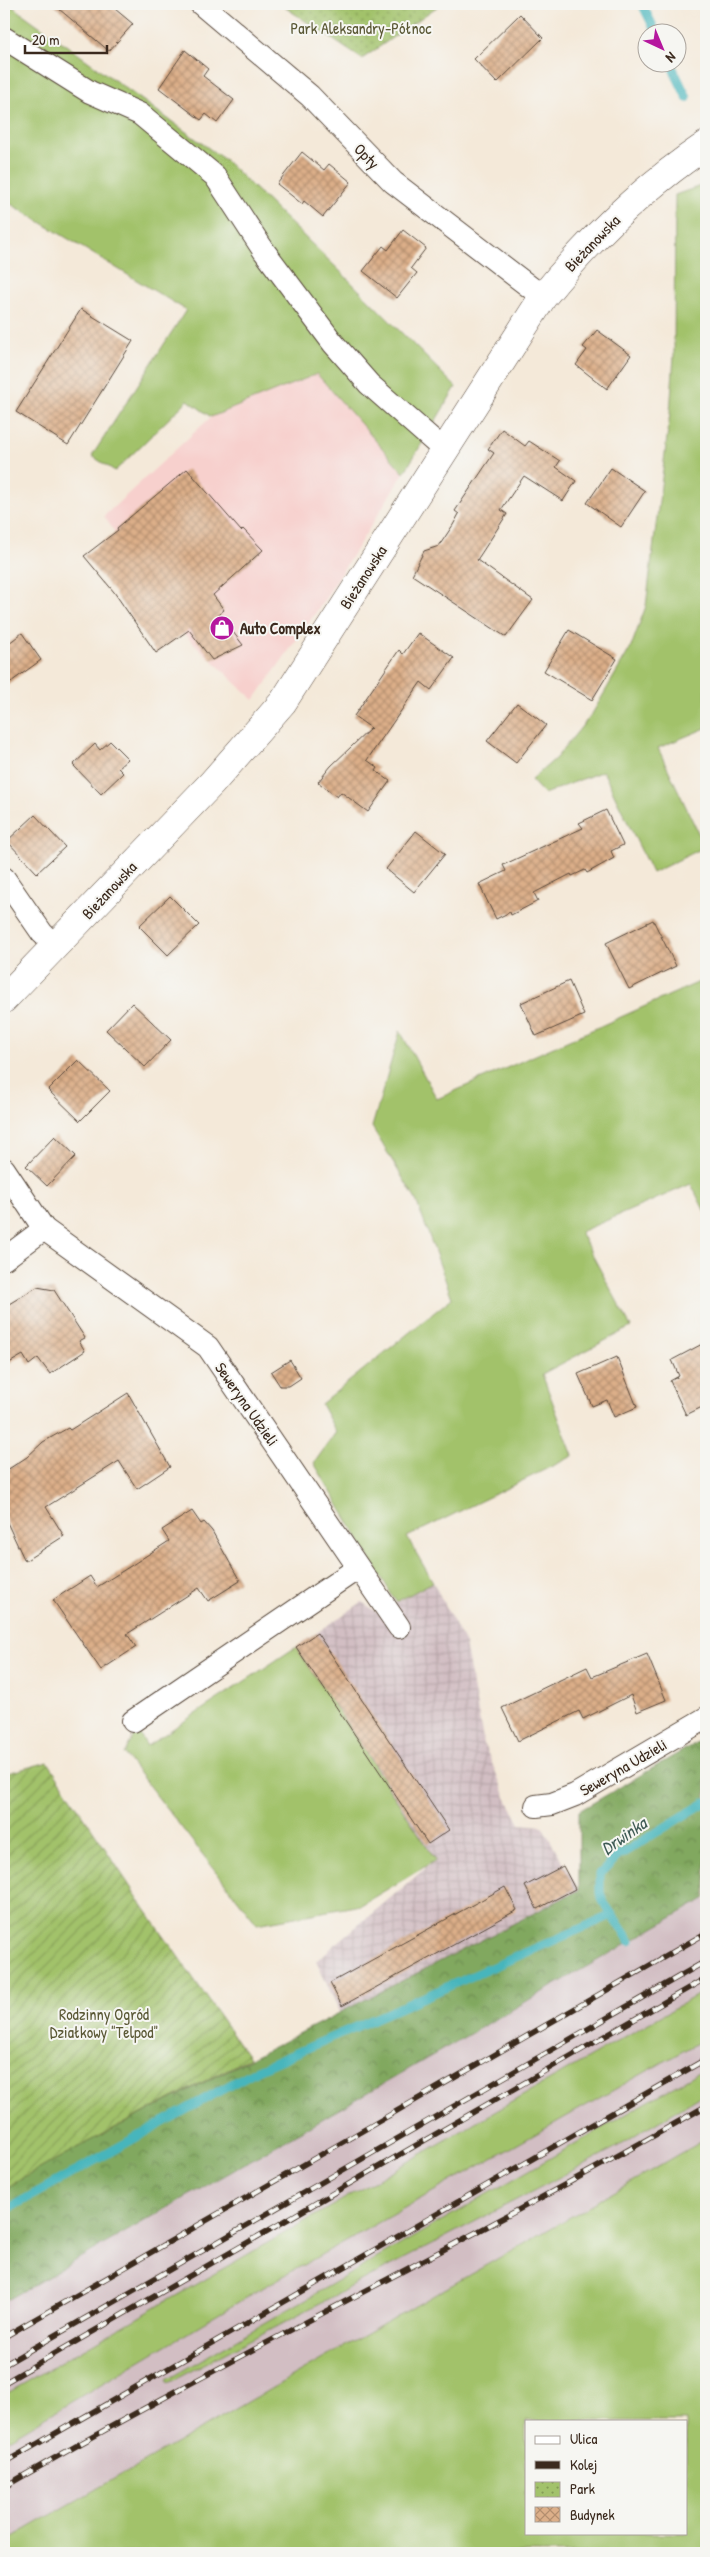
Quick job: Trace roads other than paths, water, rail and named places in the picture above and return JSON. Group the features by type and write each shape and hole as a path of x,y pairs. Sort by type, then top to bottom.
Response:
{"street":[{"name":"Opty","path":"201,4 310,96 393,182 544,296"},
{"path":"4,38 90,92 140,114 215,176 264,251 333,343 368,384 444,450"},
{"name":"Bieżanowska","path":"4,999 212,783 283,702 544,296 588,244 620,214 667,173 706,146"},
{"path":"4,878 42,933 56,946"},
{"path":"4,1169 44,1229 4,1259"},
{"name":"Seweryna Udzieli","path":"44,1229 208,1347 399,1627"},
{"path":"134,1721 358,1568"},
{"name":"Seweryna Udzieli","path":"536,1806 552,1804 575,1795 706,1718"}],"waterway":[{"path":"642,4 651,22"},
{"path":"675,72 687,98"},
{"name":"Drwinka","path":"630,1941 604,1903 600,1893 600,1874 618,1856 706,1802"},
{"path":"4,2211 257,2070 612,1915"}],"railway":[{"path":"4,2337 706,1933"},
{"path":"4,2365 706,1961"},
{"path":"4,2383 706,1978"},
{"path":"4,2463 706,2059"},
{"path":"4,2487 178,2390 531,2203 706,2106"}],"place":[{"name":"Auto Complex","path":"222,628"}],"park label":[{"name":"Park Aleksandry-Północ","path":"361,28"},
{"name":"Rodzinny Ogród Działkowy \"Telpod\"","path":"104,2023"}]}
